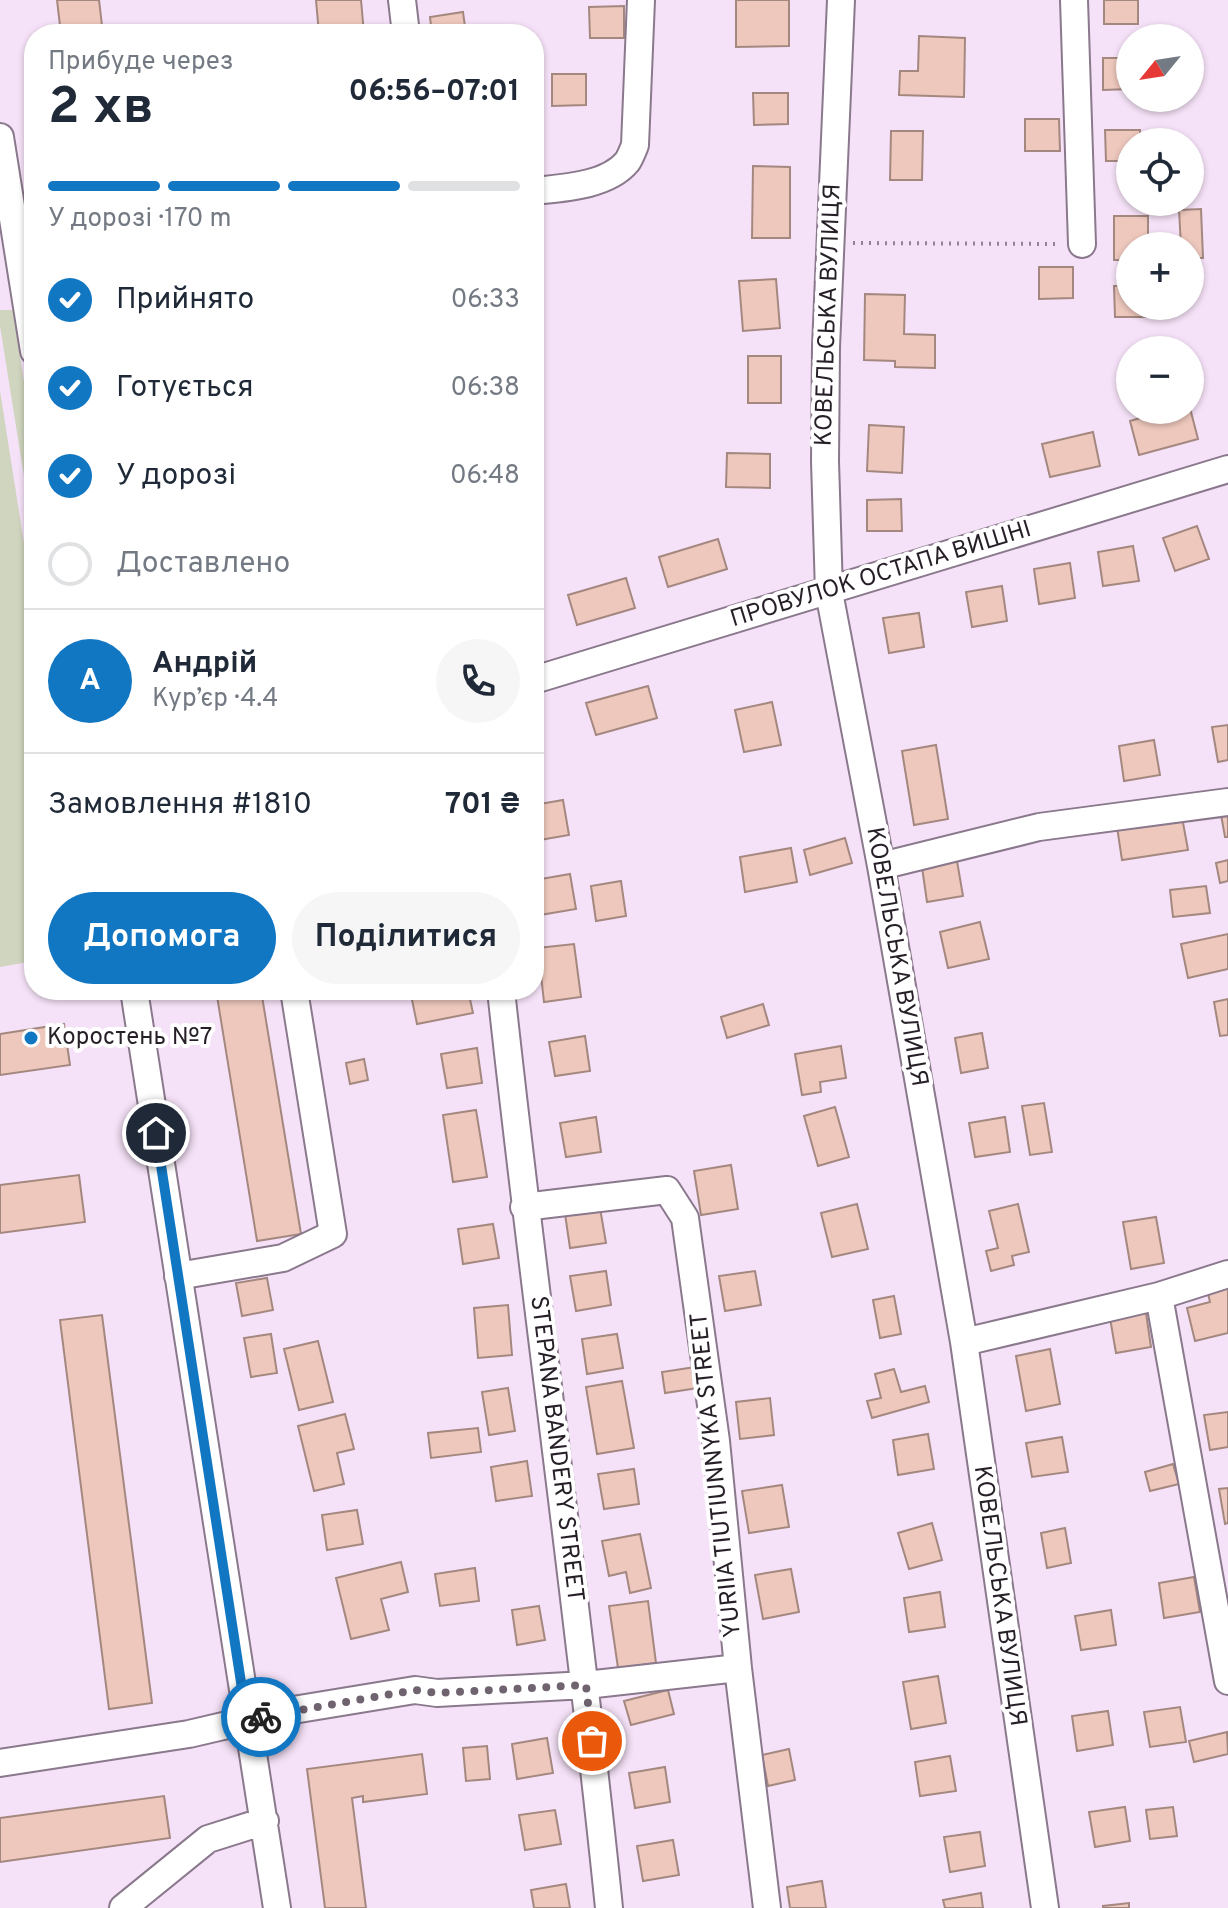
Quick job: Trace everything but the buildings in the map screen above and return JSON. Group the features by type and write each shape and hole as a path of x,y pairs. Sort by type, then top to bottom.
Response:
{"street":[{"path":"402,0 405,24"},
{"path":"544,190 612,175 627,162 635,145 641,0"},
{"name":"КОВЕЛЬСЬКА ВУЛИЦЯ","path":"841,0 825,461 829,592 881,866 964,1342 1045,1908"},
{"path":"1074,0 1082,244"},
{"path":"0,137 24,288"},
{"name":"ПРОВУЛОК ОСТАПА ВИШНІ","path":"544,677 1228,469"},
{"path":"881,866 1039,827 1228,802"},
{"path":"136,1000 277,1908"},
{"path":"178,1276 283,1258 333,1234 296,1000"},
{"name":"STEPANA BANDERY STREET","path":"502,1000 524,1207 586,1685 609,1908"},
{"name":"YURIIA TIUTIUNNYKA STREET","path":"524,1207 667,1190 685,1218 716,1441 738,1668 767,1908"},
{"path":"964,1342 1159,1296 1228,1274"},
{"path":"1159,1296 1228,1681"},
{"path":"0,1763 189,1734 287,1711 415,1690 437,1693 586,1685 738,1668"},
{"path":"123,1908 208,1839 265,1821"}],"path":[{"path":"831,243 1082,244"}],"green space":[{"path":"0,310 13,310 24,382 24,476"},
{"path":"0,391 24,543 24,963 0,967"}],"way so far":[{"path":"261,1717 415,1690 437,1693 586,1685 592,1741"}],"place":[{"name":"Коростень №7","path":"31,1038"}],"route":[{"path":"156,1133 247,1721 261,1717"}]}
